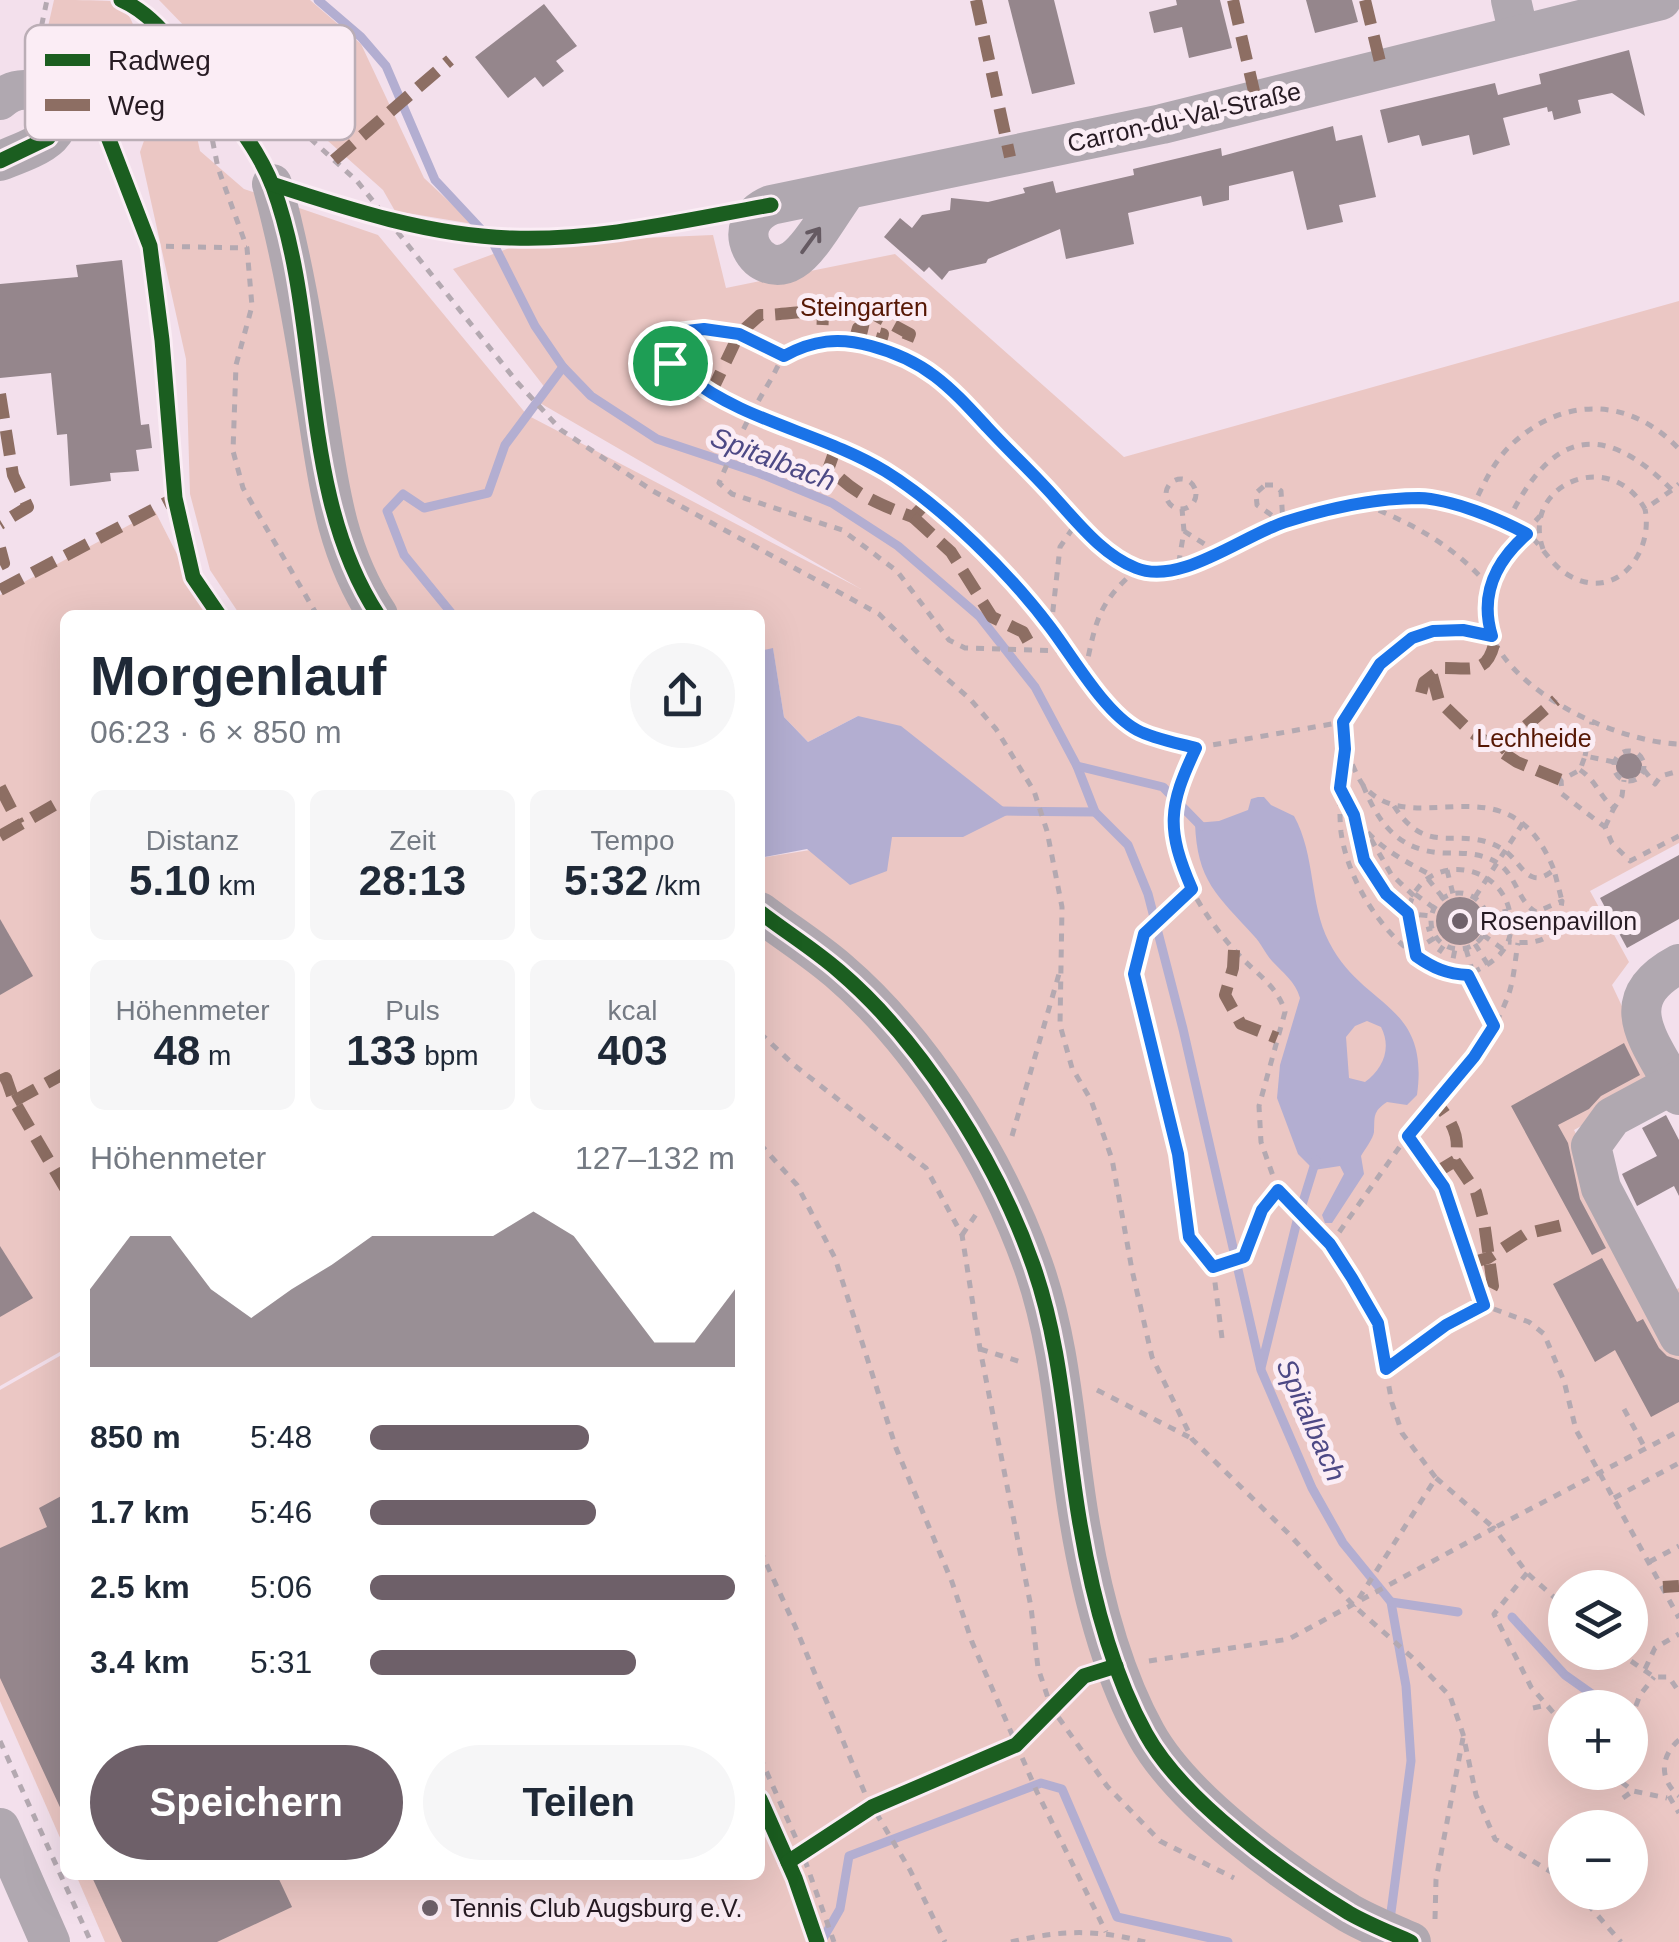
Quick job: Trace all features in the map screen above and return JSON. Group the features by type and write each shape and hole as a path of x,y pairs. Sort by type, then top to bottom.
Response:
{"street":[{"name":"Carron-du-Val-Straße","path":"846,190 1162,124 1515,17 1661,0"},
{"path":"0,161 44,140"},
{"path":"272,184 290,248 329,498 350,564 375,610"},
{"path":"765,916 840,971 901,1034 953,1108 998,1184 1034,1266 1060,1375 1080,1520 1103,1625 1116,1666 1147,1736 1181,1780 1247,1841 1352,1914 1417,1936"},
{"path":"1679,964 1648,984 1641,1005 1644,1030 1677,1086 1612,1117 1591,1146 1601,1188 1664,1271 1679,1336"},
{"path":"0,1828 50,1942"}],"path":[{"path":"39,25 47,0"},
{"path":"15,95 25,65"},
{"path":"212,140 218,168 247,248 252,306 236,366 232,451 243,488 314,610"},
{"path":"312,140 357,181 523,388 562,430 653,491 880,614 996,729 1034,791 1047,832 1062,907 1060,1026 1072,1068 1091,1100 1112,1159 1152,1357 1192,1438 1289,1534 1354,1606 1450,1696 1464,1734 1476,1795 1494,1839 1548,1870"},
{"path":"150,246 290,248"},
{"path":"784,356 739,334 704,329 678,332 668,340 666,351 670,363 710,395 836,447 884,471 927,502 982,551 1052,628 1064,651 1085,672 1106,706 1138,731 1196,748 1343,722"},
{"path":"1064,651 965,648 948,640 897,571 842,530 732,494 719,483 750,413 784,356 804,345 826,340 854,342 890,352 932,372 967,403 1106,551 1137,569 1175,575 1284,523 1364,504 1422,498 1507,523 1527,534 1570,576 1583,581 1612,579 1635,563 1644,550 1648,523 1646,509 1637,495 1614,479 1585,476 1559,490 1527,534 1512,547 1488,585 1485,614 1492,636 1534,687 1592,722 1636,739 1679,744"},
{"path":"1470,510 1506,450 1548,419 1564,414 1596,409 1632,413 1652,424 1679,449"},
{"path":"1507,523 1524,488 1542,465 1581,446 1600,445 1637,458 1672,490"},
{"path":"1182,479 1194,486 1196,496 1192,504 1182,509 1170,503 1167,494 1173,482 1182,479"},
{"path":"1646,509 1679,484"},
{"path":"1266,485 1281,491 1284,523 1257,506 1256,493 1266,485"},
{"path":"1364,504 1390,492"},
{"path":"1364,504 1440,540 1466,560 1488,585"},
{"path":"1175,575 1184,531 1182,509"},
{"path":"1542,514 1540,534 1546,555"},
{"path":"1052,628 1060,547 1077,522"},
{"path":"1184,531 1217,552"},
{"path":"1085,672 1096,619 1110,593 1137,569"},
{"path":"1415,953 1408,913 1414,895 1430,877 1447,870 1467,869 1487,877 1500,887 1509,910 1511,929 1504,950 1488,965 1470,974 1450,974 1430,966 1415,953 1382,922 1358,881 1341,833 1343,722 1380,664 1412,638 1433,631 1463,630 1492,636"},
{"path":"1592,722 1580,770 1561,780 1562,794 1605,827 1612,843 1630,862 1679,836"},
{"path":"1632,751 1636,739"},
{"path":"1196,748 1177,788 1172,810 1176,854 1192,889 1234,950 1282,998 1286,1012 1260,1106 1261,1142 1278,1190 1330,1244 1378,1323 1392,1403 1402,1432 1436,1478 1494,1528 1528,1574 1548,1592"},
{"path":"1345,749 1374,813 1386,830 1401,841 1419,850 1470,853 1496,862 1516,881 1528,908 1536,912 1562,901"},
{"path":"1614,762 1621,752 1632,751 1642,758 1643,770 1655,784 1661,776 1679,771"},
{"path":"1585,756 1614,762"},
{"path":"1614,762 1618,776 1624,780 1636,779 1643,770"},
{"path":"1580,770 1593,778 1601,798 1614,808"},
{"path":"1605,827 1622,796 1624,780"},
{"path":"1363,784 1394,806 1405,824 1425,836 1483,841 1505,850 1532,877 1540,878 1554,870"},
{"path":"1340,788 1390,874 1434,908"},
{"path":"1394,806 1480,807 1523,823 1538,836 1554,870 1562,901 1558,925 1553,933 1534,942 1508,942"},
{"path":"1354,815 1364,860 1386,894 1408,913 1431,916"},
{"path":"1475,898 1523,823"},
{"path":"1370,837 1385,851 1430,877 1443,898"},
{"path":"1447,870 1453,894"},
{"path":"1192,889 1144,934 1134,974 1178,1154 1189,1237 1214,1266 1222,1338"},
{"path":"1453,894 1475,898 1487,916 1484,935 1466,948 1444,945 1432,928 1434,908 1453,894"},
{"path":"1487,916 1509,910"},
{"path":"1487,926 1511,929"},
{"path":"1410,934 1432,928"},
{"path":"1484,935 1504,950"},
{"path":"1415,953 1436,937"},
{"path":"1330,1244 1494,1026 1509,993 1518,943"},
{"path":"1476,944 1488,965"},
{"path":"1430,966 1444,945"},
{"path":"1466,948 1470,974 1494,1026"},
{"path":"1450,974 1455,949"},
{"path":"962,1235 998,1184 1061,966"},
{"path":"765,1037 926,1168 962,1235 980,1349 1032,1607 1038,1668 1051,1707 1107,1786 1160,1841 1240,1882"},
{"path":"1408,1136 1444,1187 1484,1305"},
{"path":"765,1150 797,1186 835,1258 896,1448 1026,1768 1106,1932"},
{"path":"1214,1266 1244,1257 1262,1210 1278,1190"},
{"path":"1386,1369 1446,1325 1484,1305 1530,1322 1544,1334 1564,1381 1576,1430 1679,1618"},
{"path":"1624,1408 1645,1448"},
{"path":"1362,1597 1679,1430"},
{"path":"1614,1498 1679,1463"},
{"path":"1116,1666 1288,1640 1354,1606 1436,1478"},
{"path":"1649,1562 1679,1546"},
{"path":"765,1562 866,1796 945,1942"},
{"path":"1528,1574 1494,1614 1531,1687 1548,1706"},
{"path":"1648,1664 1655,1648 1679,1634"},
{"path":"1647,1670 1654,1677 1669,1678 1679,1692"},
{"path":"1644,1690 1654,1677"},
{"path":"1533,1708 1546,1704"},
{"path":"1417,1936 1436,1880 1464,1734"},
{"path":"1631,1790 1667,1798 1676,1795 1667,1784 1664,1762 1679,1740"},
{"path":"765,1768 802,1852 817,1942"},
{"path":"1623,1798 1633,1792"},
{"path":"1667,1798 1679,1813"},
{"path":"788,1862 834,1942"},
{"path":"1593,1910 1621,1942"},
{"path":"1011,1942 1049,1932 1106,1932 1145,1942"}],"green space":[{"path":"54,0 110,1 122,8 133,25 48,25"},
{"path":"159,0 310,0 339,25 183,25"},
{"path":"355,39 361,44 424,178 473,224 395,211 383,190 327,140 355,140"},
{"path":"144,140 198,140 200,151 244,189 378,235 527,415 861,589 540,403 546,389 453,269 523,243 713,235 726,288 895,254 1124,457 1679,301 1679,843 1590,891 1629,962 1612,985 1658,1083 1574,1130 1662,1297 1679,1288 1679,1942 105,1942 78,1880 765,1880 765,857 891,837 963,837 858,716 808,742 784,717 773,649 765,650 765,610 237,610 210,570 190,494 186,359 140,152"},
{"path":"155,511 205,610 60,610 60,1352 0,1386 0,595"},
{"path":"60,1356 60,1838 0,1701 0,1390"}],"shaded area":[{"path":"773,648 784,717 808,742 858,716 901,726 1011,813 963,837 892,837 887,871 850,885 807,849 765,857 765,650"},
{"path":"1264,797 1271,805 1294,816 1306,847 1318,911 1329,942 1343,964 1404,1023 1414,1041 1417,1095 1407,1105 1387,1102 1377,1112 1373,1135 1361,1156 1364,1174 1332,1223 1325,1223 1322,1215 1344,1174 1340,1166 1314,1170 1298,1154 1277,1098 1280,1065 1300,998 1298,992 1211,886 1200,859 1195,823 1219,821 1248,810 1251,799","holes":["1367,1021 1381,1027 1386,1050 1377,1071 1365,1082 1349,1078 1346,1037 1355,1026"]}],"building":[{"path":"1008,0 1054,0 1075,84 1032,94"},
{"path":"1176,0 1220,0 1232,48 1189,58 1182,27 1154,33 1149,12 1177,5"},
{"path":"1306,0 1352,0 1358,22 1315,33"},
{"path":"544,4 577,46 556,61 564,71 543,87 535,77 508,98 475,57"},
{"path":"1629,50 1645,116 1612,93 1578,100 1581,113 1554,120 1547,107 1503,118 1510,145 1473,155 1469,135 1422,146 1419,135 1388,143 1380,110 1495,83 1498,95 1541,84 1539,74"},
{"path":"1333,126 1336,141 1362,135 1376,197 1339,205 1343,222 1307,230 1293,171 1229,186 1229,200 1203,206 1201,196 1128,213 1134,244 1066,259 1060,229 986,263 949,271 942,280 929,267 924,272 884,237 900,218 912,228 922,215 950,210 951,198 988,202 1053,181 1056,193 1134,175 1133,169 1221,148 1222,156"},
{"path":"122,260 141,425 149,424 152,448 136,450 139,471 110,473 111,481 70,486 67,434 57,435 51,373 0,378 0,284 78,277 76,265"},
{"path":"1629,753 1638,757 1642,766 1638,775 1629,779 1620,775 1616,766 1620,757"},
{"path":"1679,855 1679,919 1627,948 1600,898"},
{"name":"Rosenpavillon","path":"1460,897 1477,904 1484,921 1477,938 1460,945 1443,938 1436,921 1443,904"},
{"path":"0,919 33,976 0,995"},
{"path":"1624,1043 1640,1075 1558,1125 1568,1143 1580,1199 1606,1248 1592,1255 1511,1106"},
{"path":"1666,1115 1679,1140 1679,1196 1674,1186 1637,1206 1622,1174 1657,1156 1642,1128"},
{"path":"0,1246 33,1298 0,1317"},
{"path":"1602,1258 1637,1322 1643,1319 1659,1348 1679,1360 1679,1402 1651,1417 1615,1350 1595,1362 1553,1284"},
{"path":"60,1497 60,1807 0,1678 0,1548 47,1527 39,1508"},
{"path":"93,1880 279,1880 292,1907 217,1942 122,1942"}],"waterway":[{"name":"Spitalbach","path":"318,0 347,25"},
{"name":"Spitalbach","path":"355,32 386,66 435,180 492,241 535,326 563,367 591,396 657,439 759,473 832,503 898,546 979,616 1035,687 1077,766 1095,812 1128,845 1148,894 1183,1029 1261,1370 1312,1488 1343,1543 1391,1602 1406,1686 1411,1761 1390,1920"},
{"path":"449,610 404,555 387,511 403,494 424,508 488,493 505,445 563,367"},
{"path":"1077,766 1163,787 1201,826"},
{"path":"1003,811 1095,812"},
{"path":"1261,1368 1316,1160"},
{"name":"Spitalbach","path":"1391,1602 1458,1612"},
{"name":"Spitalbach","path":"1512,1617 1565,1675 1586,1690"},
{"path":"821,1942 840,1909 849,1856 1041,1783 1062,1789 1117,1917 1228,1942"}],"marked path":[{"path":"976,0 1010,157"},
{"path":"1233,0 1256,100"},
{"path":"1365,0 1382,70"},
{"path":"334,160 450,60"},
{"path":"823,311 875,315 910,334 901,356"},
{"path":"710,395 739,334 760,315 823,311 822,341"},
{"path":"854,342 858,328 883,334 879,348"},
{"path":"0,394 13,475 28,507 0,524"},
{"path":"836,447 829,467 857,492 913,517 927,502"},
{"path":"0,590 175,498"},
{"path":"913,517 951,552 992,617 1023,632 1033,650"},
{"path":"0,548 4,563 0,565"},
{"path":"1421,693 1424,682 1443,668 1483,664 1495,640"},
{"path":"1432,675 1439,701 1470,731 1517,762 1561,780"},
{"path":"1498,750 1556,700"},
{"path":"0,787 19,824"},
{"path":"0,836 60,802"},
{"path":"1234,950 1225,995 1241,1024 1277,1038"},
{"path":"14,1101 60,1076"},
{"path":"0,1081 6,1078 14,1101 60,1179"},
{"path":"1435,1173 1455,1161 1457,1144 1451,1123 1437,1103"},
{"path":"1455,1161 1476,1192 1484,1222 1493,1286 1483,1305"},
{"path":"1470,1263 1488,1258 1525,1234 1571,1223"},
{"path":"1663,1587 1679,1586"}],"cycle path":[{"path":"121,0 157,25"},
{"path":"0,161 44,140"},
{"path":"109,140 150,246 175,498 193,577 216,610"},
{"path":"248,140 273,187 289,239 322,461 334,515 352,567 375,610"},
{"path":"272,184 421,227 512,238 610,233 771,205"},
{"path":"765,916 839,971 899,1032 978,1145 1018,1226 1050,1327 1079,1518 1096,1601 1122,1683 1146,1734 1184,1785 1237,1834 1349,1913 1411,1942"},
{"path":"788,1862 872,1807 1016,1745 1084,1676 1116,1666"},
{"path":"765,1810 795,1878 817,1942"}],"place":[{"name":"Rosenpavillon","path":"1460,921"},
{"name":"Tennis Club Augsburg e.V.","path":"430,1908"}],"route":[{"path":"704,329 739,334 784,356 804,345 826,340 859,342 890,352 946,382 1106,551 1137,569 1175,571 1284,523 1364,504 1422,498 1470,510 1527,534 1512,547 1488,585 1485,614 1492,636 1463,630 1433,631 1412,638 1380,664 1343,722 1345,749 1340,788 1354,815 1364,860 1386,894 1408,913 1416,956 1450,974 1468,975 1494,1026 1474,1057 1408,1136 1444,1187 1484,1305 1446,1325 1386,1369 1378,1323 1352,1278 1330,1244 1278,1190 1262,1210 1244,1257 1213,1267 1189,1237 1178,1154 1134,974 1144,934 1192,889 1176,854 1172,810 1177,788 1196,748 1138,731 1106,706 1085,672 1064,651 1052,628 982,551 927,502 884,471 836,447 710,395 670,363 668,340 678,332 704,329"}],"park label":[{"name":"Steingarten","path":"864,307"},
{"name":"Lechheide","path":"1534,738"}]}
